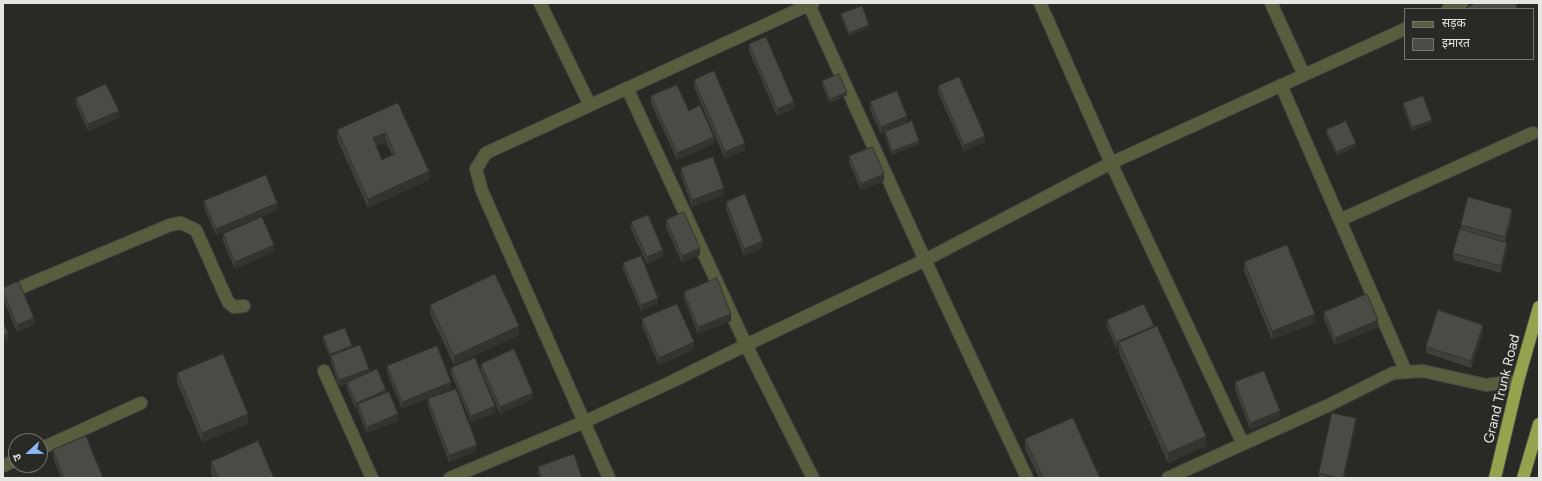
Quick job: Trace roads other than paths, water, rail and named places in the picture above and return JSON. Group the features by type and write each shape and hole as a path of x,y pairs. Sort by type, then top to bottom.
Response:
{"highway":[{"name":"Grand Trunk Road","path":"1495,478 1518,381 1539,307"},
{"path":"1523,478 1537,436 1539,424"}],"street":[{"path":"540,3 590,105"},
{"path":"1040,3 1111,163 1243,444"},
{"path":"1271,3 1304,75"},
{"path":"1450,8 1462,3"},
{"path":"609,478 482,192 476,169 486,153 811,4 925,260 1028,478"},
{"path":"450,478 584,422 671,382 925,260 1111,163 1404,29"},
{"path":"1281,85 1406,372"},
{"path":"627,88 746,345 813,478"},
{"path":"1340,220 1533,133"},
{"path":"3,295 170,225 180,223 196,230 228,302 234,307 244,306"},
{"path":"324,370 372,478"},
{"path":"1168,478 1329,405 1394,373 1423,371 1486,385 1518,381"},
{"path":"48,445 140,403"}]}
